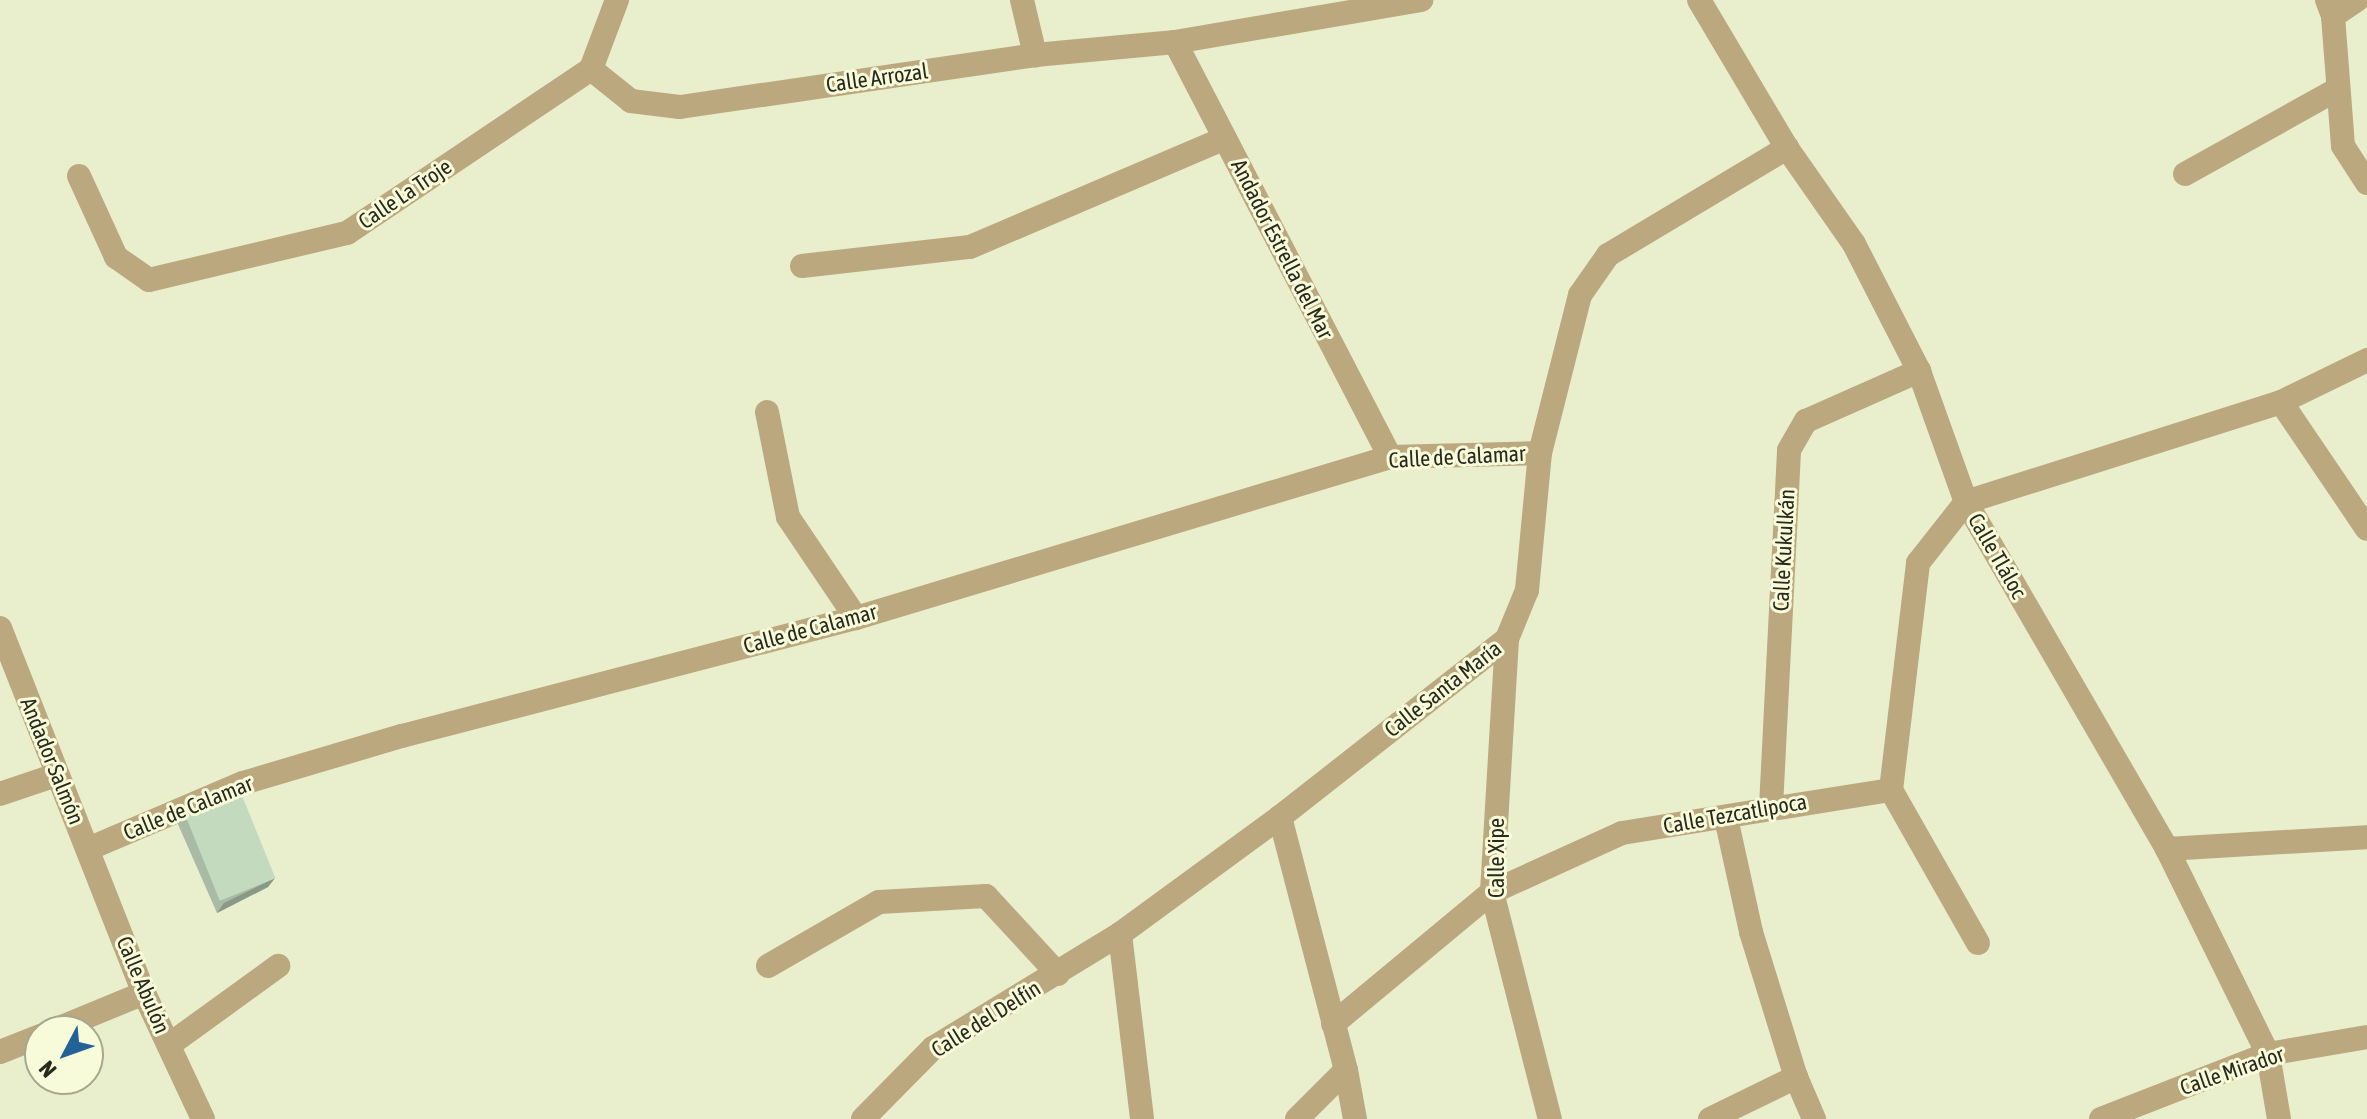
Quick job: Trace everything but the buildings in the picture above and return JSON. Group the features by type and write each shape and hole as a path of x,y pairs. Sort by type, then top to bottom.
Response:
{"street":[{"path":"1022,0 1035,55"},
{"name":"Calle Arrozal","path":"591,69 631,101 680,107 1035,55 1175,42 1421,0"},
{"name":"Calle Tláloc","path":"1699,0 1787,148 1854,244 1919,371 1966,502 2167,849 2268,1054 2279,1119"},
{"path":"2357,0 2330,8 2343,146 2367,183"},
{"path":"591,69 608,3"},
{"name":"Andador Estrella del Mar","path":"1175,42 1390,457"},
{"name":"Calle La Troje","path":"79,176 116,257 149,280 347,233 591,69"},
{"path":"2185,174 2336,90"},
{"path":"802,266 970,247 1225,138"},
{"name":"Calle Santa María","path":"1120,934 1280,817 1507,639 1527,590 1540,453 1580,295 1608,255 1787,148"},
{"path":"1978,943 1891,790 1918,563 1966,502 2281,402 2367,360"},
{"name":"Calle Kukulkán","path":"1771,807 1789,450 1806,421 1919,371"},
{"path":"2281,402 2367,529"},
{"path":"767,412 788,517 856,618"},
{"name":"Calle de Calamar","path":"88,849 243,783 359,749 856,618 1390,457 1540,453"},
{"name":"Andador Salmón","path":"0,628 88,849"},
{"name":"Calle Xipe","path":"1507,639 1492,892 1550,1119"},
{"path":"0,794 56,775"},
{"name":"Calle Tezcatlipoca","path":"1333,1024 1492,892 1622,833 1891,790"},
{"path":"1280,817 1346,1070 1355,1119"},
{"path":"1726,818 1751,932 1796,1077 1814,1119"},
{"path":"2167,849 2367,837"},
{"name":"Calle Abulón","path":"88,849 144,993 203,1119"},
{"path":"768,966 879,902 986,896 1058,974"},
{"path":"1120,934 1142,1119"},
{"name":"Calle del Delfín","path":"863,1119 933,1048 1120,934"},
{"path":"169,1045 278,966"},
{"path":"91,1015 144,993"},
{"name":"Calle Mirador","path":"2101,1119 2268,1054 2367,1037"},
{"path":"0,1052 24,1042"},
{"path":"1297,1119 1346,1070"},
{"path":"1710,1119 1796,1077"}]}
